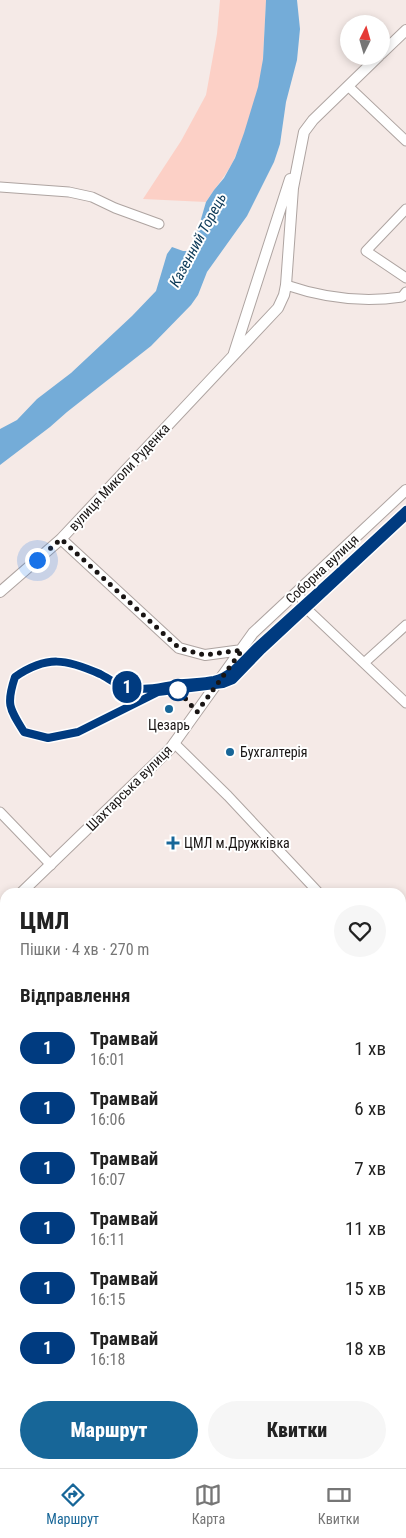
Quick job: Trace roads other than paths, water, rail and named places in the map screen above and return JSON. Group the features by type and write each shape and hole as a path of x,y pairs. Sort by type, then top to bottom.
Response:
{"street":[{"path":"390,45 406,30"},
{"path":"304,132 313,120 370,65"},
{"path":"348,86 406,141"},
{"name":"вулиця Миколи Руденка","path":"233,355 304,132"},
{"name":"вулиця Миколи Руденка","path":"0,592 61,539 278,308 289,269 293,188 304,132"},
{"path":"0,187 69,192 92,197 158,224"},
{"path":"406,209 366,251 406,278"},
{"path":"286,285 319,295 357,301 402,297 406,292"},
{"name":"Соборна вулиця","path":"242,650 254,633 406,490"},
{"path":"61,539 179,648 204,655 242,650"},
{"path":"297,592 310,612 406,703"},
{"path":"364,663 406,625"},
{"name":"Шахтарська вулиця","path":"30,888 170,749 242,650"},
{"path":"174,743 228,796 314,888"},
{"path":"0,812 51,865"}],"water":[{"name":"Казенний Торець","path":"266,0 297,0 300,29 297,60 286,102 280,144 274,162 247,216 207,272 198,295 191,305 151,346 0,465 0,429 17,420 37,399 71,373 156,291 167,254 172,247 189,251 194,243 206,202 224,178 235,158 258,87 263,59"}],"tram line":[{"name":"1","path":"406,510 309,601 259,644 231,672 215,680 138,689 122,686 102,675 79,666 61,662 44,662 28,668 15,677 9,702 13,714 24,732 48,738 78,732 158,692 198,688 223,684 233,680 262,650 406,516"}],"place":[{"name":"Цезарь","path":"169,709"},
{"name":"Бухгалтерія","path":"230,752"},
{"name":"ЦМЛ м.Дружківка","path":"173,843"}]}
